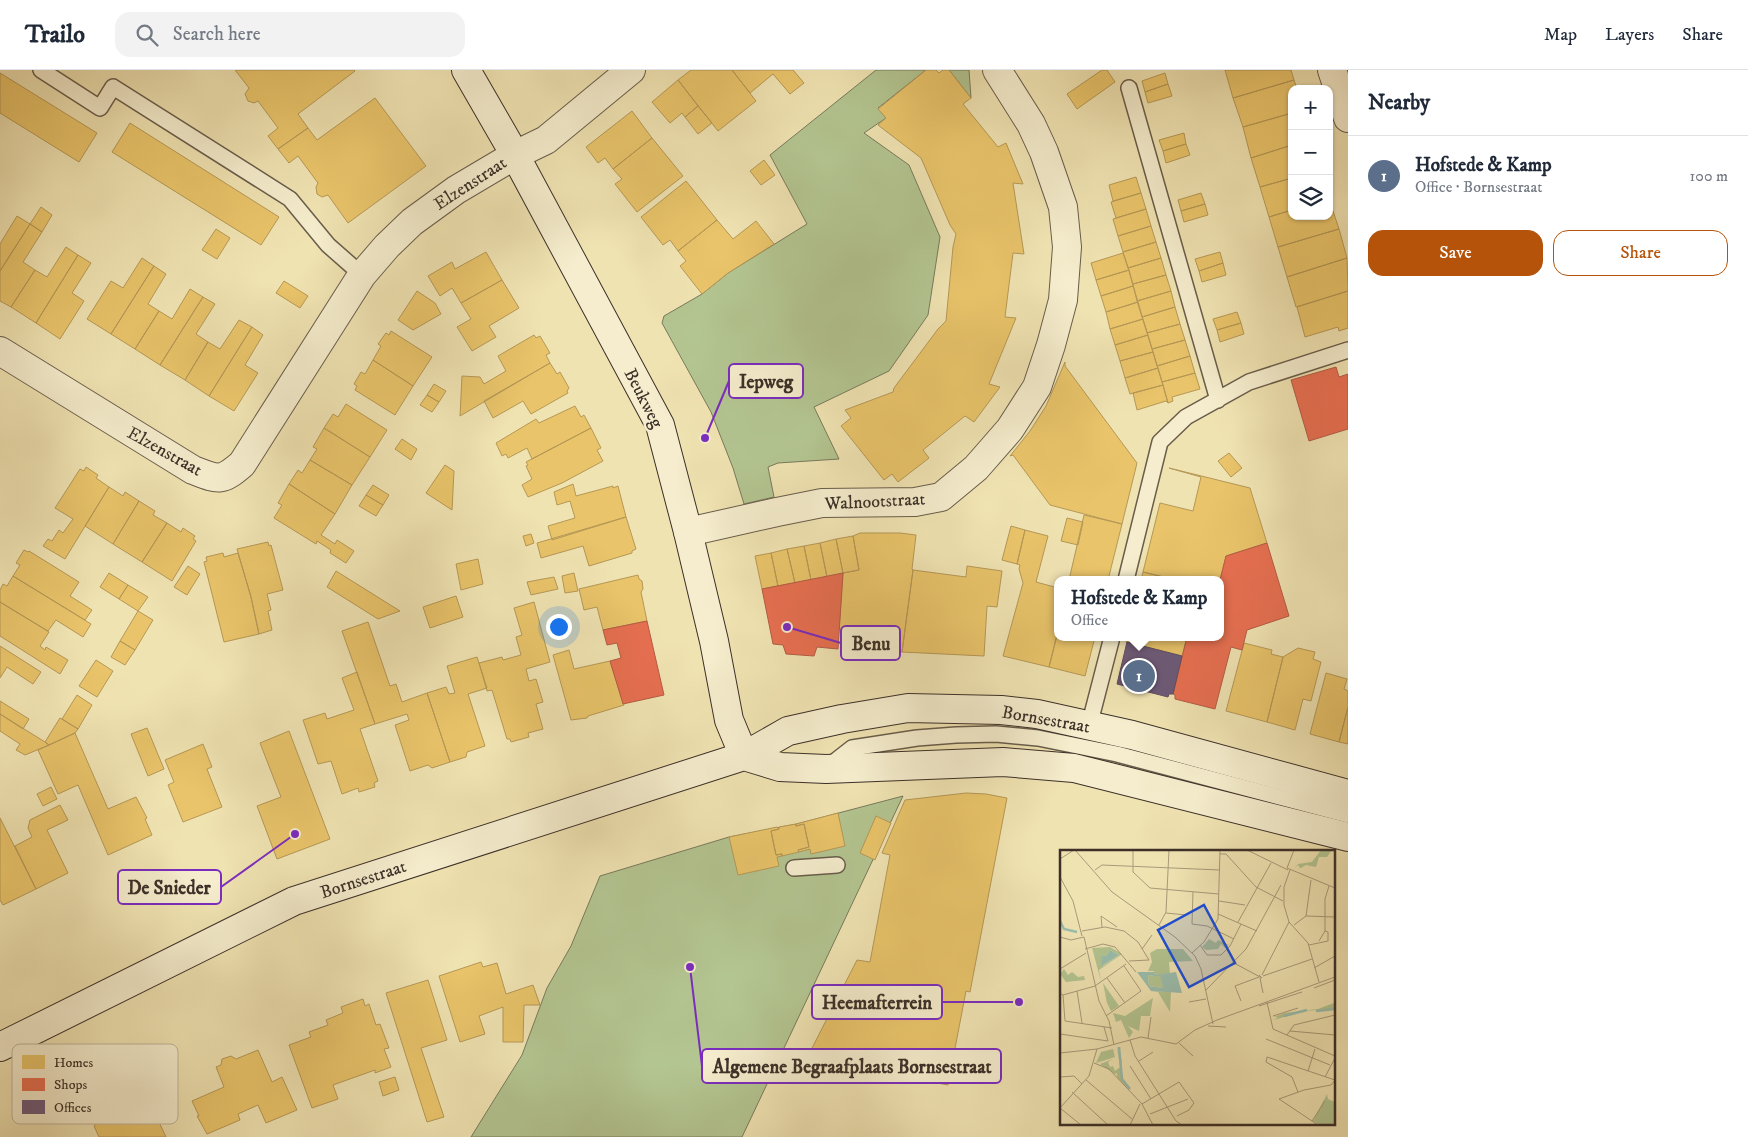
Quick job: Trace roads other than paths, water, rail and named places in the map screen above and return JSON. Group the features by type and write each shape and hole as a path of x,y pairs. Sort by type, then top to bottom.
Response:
{"street":[{"name":"Beukweg","path":"466,70 660,425 714,641 729,720 744,756"},
{"name":"Elzenstraat","path":"0,352 82,404 193,470 212,477 227,477 242,464 362,275 412,222 456,190 514,155 546,140 631,70"},
{"name":"Walnootstraat","path":"688,532 822,504 915,502 941,497 976,468 1010,429 1037,387 1051,344 1063,300 1067,247 1063,207 1044,152 1031,124 997,70"},
{"path":"1339,77 1348,118"},
{"name":"Bornsestraat","path":"0,1047 294,901 744,756 788,731 842,719 908,708 1001,710 1037,714 1132,735 1348,794"},
{"path":"744,756 780,766 826,769 1003,762 1074,768 1348,836"}],"lane":[{"path":"41,70 100,108 113,87 290,199 328,245 362,275"},
{"path":"1129,88 1218,400"},
{"path":"1127,576 1160,442 1186,417 1248,382 1348,350"},
{"path":"1089,726 1111,641"},
{"name":"Bornsestraat","path":"826,769 852,748 917,738 996,734 1038,738 1117,754 1348,815"},
{"path":"794,868 837,865"}],"place":[{"name":"Iepweg","path":"705,438"},
{"name":"Benu","path":"787,627"},
{"name":"Hofstede & Kamp","path":"1139,676"},
{"name":"De Snieder","path":"295,834"},
{"name":"Algemene Begraafplaats Bornsestraat","path":"690,967"},
{"name":"Heemafterrein","path":"1019,1002"}]}
